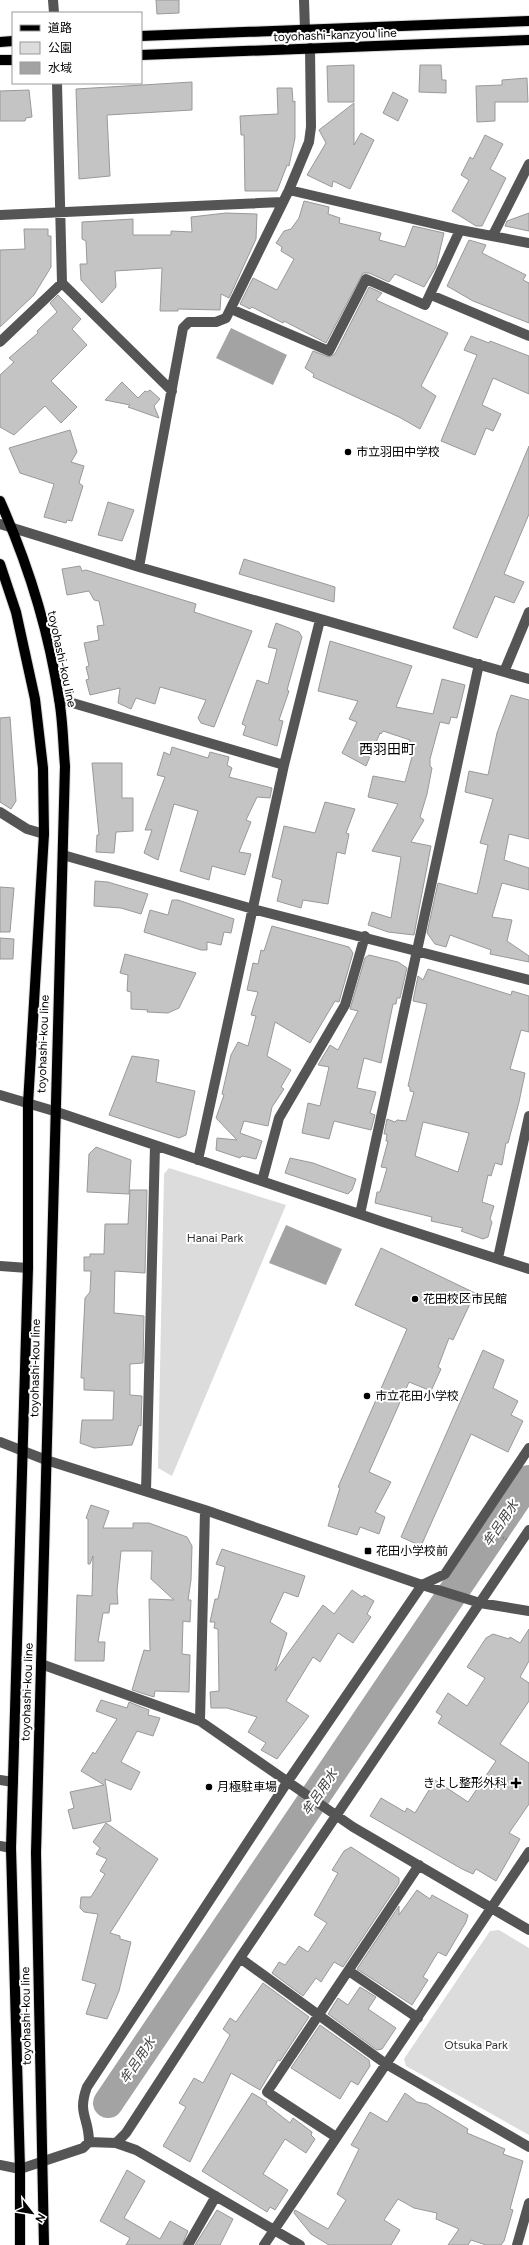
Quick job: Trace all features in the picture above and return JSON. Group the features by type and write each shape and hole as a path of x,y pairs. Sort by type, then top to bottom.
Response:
{"main road":[{"name":"toyohashi-kanzyou line","path":"142,36 529,21"},
{"name":"toyohashi-kanzyou line","path":"142,55 529,40"},
{"path":"0,42 12,41"},
{"path":"0,60 12,60"},
{"name":"toyohashi-kou line","path":"0,501 11,527 38,605 59,699 65,766 54,1111 36,1853 41,2161 44,2245"},
{"name":"toyohashi-kou line","path":"0,564 16,612 35,699 43,768 44,834 28,1104 28,1268 21,1450 11,1848 20,2169 20,2245"}],"street":[{"path":"53,0 54,12"},
{"path":"304,0 306,30"},
{"path":"139,567 183,328 189,322 216,322 226,318 232,309 289,190 309,142 312,127 310,48"},
{"path":"57,84 62,212 62,283 172,391"},
{"path":"493,235 529,164"},
{"path":"289,190 460,230 529,243"},
{"path":"0,215 282,202"},
{"path":"232,309 329,351 366,279 425,305 431,295 460,230"},
{"path":"0,342 62,283"},
{"path":"431,295 529,336"},
{"path":"0,524 139,567 529,679"},
{"path":"504,672 529,612"},
{"path":"198,1160 284,765 320,620"},
{"path":"360,1214 479,664"},
{"path":"59,699 284,765"},
{"path":"0,812 26,829 44,834"},
{"path":"63,855 253,908 529,980"},
{"path":"262,1182 279,1118 345,1005 365,936"},
{"path":"0,1095 54,1111 262,1182 529,1269"},
{"path":"498,1258 529,1116"},
{"path":"146,1491 155,1146"},
{"path":"0,1266 28,1268"},
{"path":"0,1442 46,1460 204,1510 422,1586 480,1603 529,1611"},
{"path":"0,2165 20,2169 83,2148 89,2142 89,2130 82,2113 83,2099 87,2087 288,1781 422,1586 445,1574 529,1448"},
{"path":"200,1721 204,1510"},
{"path":"116,2143 126,2133 240,1958 529,1530"},
{"path":"41,1664 200,1721 288,1781 321,1806 529,1930"},
{"path":"0,1780 13,1782"},
{"path":"0,1846 11,1848"},
{"path":"264,2245 529,1852"},
{"path":"336,2137 267,2092 419,1865"},
{"path":"240,1958 386,2064 529,2147"},
{"path":"349,1971 418,2018"},
{"path":"89,2142 116,2143 136,2150 300,2245"},
{"path":"188,2245 216,2196"},
{"path":"517,2245 529,2203"}],"path":[{"path":"485,1527 507,1540"}],"green space":[{"name":"Hanai Park","path":"169,1168 286,1205 172,1476 158,1468 164,1174"},
{"name":"Otsuka Park","path":"499,1930 529,1948 529,2135 406,2066 404,2059 490,1931"}],"water":[{"path":"231,328 287,355 273,385 216,358"},
{"path":"286,1225 342,1249 326,1285 269,1263"}],"building":[{"path":"156,0 179,0 179,13 157,14"},
{"path":"354,65 354,102 328,102 327,66"},
{"path":"420,65 441,65 442,80 446,80 446,93 419,92"},
{"path":"527,78 528,102 495,102 495,121 477,122 476,86 502,85 502,80"},
{"path":"192,82 192,110 107,115 110,176 79,179 76,89"},
{"path":"277,88 292,88 293,102 295,101 295,138 289,166 287,165 277,191 245,191 244,135 241,135 240,116 278,114"},
{"path":"29,90 32,117 26,118 25,121 0,121 0,91"},
{"path":"393,92 408,100 398,121 383,113"},
{"path":"354,103 354,145 361,133 374,140 350,189 333,181 332,187 307,175 326,143 319,130"},
{"path":"485,135 503,144 490,169 506,178 482,226 476,226 452,211 469,180 461,175 470,157 473,159"},
{"path":"304,201 329,207 328,214 340,218 339,223 381,233 379,240 405,247 413,226 444,233 436,267 424,287 395,274 389,282 369,273 363,273 326,343 284,321 283,323 252,307 250,309 240,304 253,278 277,290 294,259 281,251 282,247 276,243 284,231 291,229 299,218"},
{"path":"226,213 257,214 256,239 229,298 221,294 220,310 178,309 178,311 160,311 162,268 115,271 116,287 102,303 81,280 80,264 87,264 86,241 82,239 82,222 133,219 133,235 171,235 171,231 192,232 191,217"},
{"path":"529,213 529,231 505,226 507,221"},
{"path":"24,229 48,229 48,236 51,236 51,267 34,295 0,327 0,250 25,249"},
{"path":"469,240 486,245 482,253 526,275 523,280 529,283 529,323 473,301 447,286"},
{"path":"369,287 382,293 376,300 448,333 421,386 436,396 420,429 399,417 313,377 314,374 305,368 313,351 329,357 335,354"},
{"path":"58,295 81,319 72,329 87,345 51,381 77,407 61,423 45,406 14,435 0,427 0,375 14,362 9,358 38,333 37,331 57,312 50,303"},
{"path":"471,336 489,343 490,341 529,356 529,394 493,378 482,405 501,414 493,431 486,428 475,455 441,441 477,355 464,350"},
{"path":"122,382 138,398 145,391 147,392 150,390 160,399 154,406 159,418 128,407 130,405 105,400"},
{"path":"70,430 77,452 71,462 84,466 79,483 83,486 72,521 67,520 66,523 44,517 54,484 20,473 9,448"},
{"path":"529,446 529,514 504,574 524,582 514,603 495,596 477,638 453,628"},
{"path":"108,502 134,510 122,541 98,535"},
{"path":"244,559 335,587 334,602 239,574"},
{"path":"80,566 82,571 86,570 196,604 194,612 252,631 214,727 201,723 198,718 206,700 160,687 155,704 136,698 131,709 118,703 120,688 90,695 86,680 89,679 86,667 89,666 84,643 99,640 97,626 104,625 99,601 94,600 89,591 67,595 62,569"},
{"path":"276,623 299,632 302,637 287,690 289,691 279,720 283,721 277,746 243,735 246,726 242,724 257,680 268,684 277,649 268,647"},
{"path":"330,641 412,666 396,707 433,714 442,679 465,685 457,718 451,717 449,724 440,722 430,759 430,766 432,768 427,794 420,817 424,820 411,842 431,846 414,935 388,932 368,925 372,912 391,918 401,857 372,851 398,804 368,797 373,776 405,782 415,746 409,744 410,740 383,731 381,734 380,733 366,766 342,753 357,722 349,719 358,701 318,691"},
{"path":"511,695 529,700 529,839 509,834 504,860 529,868 529,890 502,883 492,917 512,920 507,941 529,956 529,962 490,954 491,950 450,935 446,947 435,944 427,933 438,883 477,894 488,845 480,843 493,799 465,792 469,771 488,775 497,733"},
{"path":"10,717 16,801 11,809 0,802 0,718"},
{"path":"172,747 208,758 210,752 229,757 227,765 232,768 229,777 272,788 270,798 257,797 246,820 251,822 239,852 251,854 245,875 212,866 209,880 180,871 198,811 174,804 158,860 144,853 152,830 145,830 165,777 157,775 164,752 170,755"},
{"path":"92,763 122,763 122,798 133,798 133,831 116,832 114,853 96,852 97,835 99,835"},
{"path":"325,802 355,809 346,833 349,834 345,854 337,852 328,904 303,900 301,908 277,901 282,880 272,877 284,826 315,833"},
{"path":"95,881 108,882 148,894 141,914 121,908 94,906"},
{"path":"0,887 14,888 10,932 0,932"},
{"path":"172,900 178,900 234,919 231,933 224,932 221,945 207,942 207,950 201,950 144,932 150,910 168,915"},
{"path":"272,926 349,947 353,953 339,1002 335,1001 310,1043 275,1022 267,1056 291,1070 281,1087 284,1089 272,1107 268,1126 244,1121 240,1133 262,1141 256,1159 242,1156 240,1158 216,1150 217,1138 237,1140 216,1118 224,1095 222,1094 231,1055 238,1042 248,1046 256,1016 251,1015 258,992 247,990 253,963 258,964 261,950 264,951"},
{"path":"0,938 14,939 13,959 0,959"},
{"path":"125,954 196,973 179,1008 168,1013 147,1012 148,1010 131,1009 131,992 127,991 128,975 120,973"},
{"path":"369,955 398,962 407,968 400,998 397,998 396,1004 393,1004 381,1063 364,1058 357,1088 376,1092 370,1113 375,1115 371,1130 334,1121 329,1139 302,1133 308,1103 320,1106 329,1067 318,1065 330,1045 338,1050 358,1011 350,1009 365,958"},
{"path":"428,969 511,995 512,991 529,996 529,1032 521,1030 510,1069 525,1073 508,1143 506,1143 502,1165 495,1163 491,1176 488,1175 482,1202 494,1206 490,1219 492,1222 488,1237 483,1239 461,1231 463,1228 431,1221 432,1217 375,1203 377,1192 380,1192 387,1168 381,1167 388,1141 386,1141 387,1134 384,1134 387,1119 395,1122 397,1120 406,1121 414,1092 410,1091 410,1087 408,1086 427,1004 413,1001 418,976 423,980","holes":["423,1122 469,1133 458,1172 415,1156"]},
{"path":"132,1056 159,1060 156,1082 195,1091 186,1135 179,1138 109,1115"},
{"path":"96,1147 131,1160 129,1194 87,1192 89,1154"},
{"path":"290,1158 313,1163 356,1179 352,1190 348,1194 285,1173"},
{"path":"130,1190 147,1190 145,1273 115,1271 114,1313 144,1316 143,1363 130,1364 130,1395 142,1396 141,1426 139,1425 132,1445 94,1448 80,1443 82,1420 113,1420 114,1391 84,1390 84,1378 81,1378 85,1298 90,1292 91,1271 84,1271 84,1257 90,1257 90,1254 104,1254 105,1224 128,1224"},
{"path":"381,1248 475,1293 453,1340 449,1338 438,1367 441,1369 431,1391 409,1382 369,1472 391,1482 375,1512 385,1517 379,1534 360,1527 357,1535 328,1526 340,1488 338,1487 407,1329 355,1305"},
{"path":"483,1350 504,1360 493,1388 518,1401 511,1415 523,1421 508,1452 471,1434 421,1546 401,1537"},
{"path":"91,1505 109,1511 103,1528 133,1528 133,1523 149,1523 187,1537 192,1546 191,1580 188,1600 191,1600 190,1622 183,1621 182,1654 190,1655 189,1692 155,1691 154,1697 132,1690 144,1650 150,1651 149,1599 174,1600 151,1579 152,1551 121,1551 117,1591 118,1604 110,1604 109,1613 103,1613 98,1642 105,1642 104,1661 75,1661 77,1595 92,1596 93,1556 90,1564 88,1564 88,1519 86,1518"},
{"path":"222,1549 305,1576 298,1597 284,1592 270,1622 287,1633 275,1671 323,1605 334,1614 352,1590 362,1597 364,1595 374,1601 367,1614 371,1617 353,1643 338,1633 320,1662 313,1657 286,1701 309,1716 277,1759 261,1750 266,1743 248,1732 257,1717 227,1708 211,1708 210,1692 219,1691 218,1629 214,1628 215,1622 210,1622 215,1599 218,1599 225,1567 216,1564"},
{"path":"529,1629 529,1661 520,1677 529,1683 529,1701 500,1744 529,1763 529,1804 509,1833 520,1839 496,1881 476,1869 473,1874 462,1869 370,1816 381,1798 405,1812 407,1808 415,1813 435,1780 468,1802 496,1761 438,1723 442,1716 436,1712 448,1693 467,1706 485,1678 467,1667 486,1638 493,1634 509,1639 510,1637 520,1643"},
{"path":"101,1700 127,1708 129,1702 149,1710 148,1715 160,1718 153,1736 137,1731 121,1762 140,1772 131,1790 105,1779 111,1821 73,1829 68,1810 74,1808 70,1792 104,1785 81,1771 93,1752 95,1754 117,1719 96,1711"},
{"path":"106,1823 158,1859 110,1933 120,1936 120,1939 131,1942 119,1991 107,2019 86,2014 96,1984 82,1980 98,1914 84,1912 80,1908 81,1897 91,1897 105,1874 100,1871 107,1859 96,1854 100,1848 93,1842"},
{"path":"351,1847 399,1878 399,1883 343,1967 334,1962 321,1982 316,1978 303,1996 272,1973 279,1962 285,1965 299,1946 308,1952 327,1923 314,1915 338,1873 332,1870 344,1851"},
{"path":"417,1890 430,1899 432,1895 468,1915 466,1922 446,1956 438,1952 423,1977 428,1980 412,2005 357,1969 399,1906 399,1915"},
{"path":"263,1983 309,2017 280,2061 278,2060 260,2090 231,2073 190,2162 163,2146 186,2107 179,2103 194,2078 203,2083 230,2035 223,2029 230,2018 236,2022"},
{"path":"360,1987 376,1997 368,2009 396,2028 382,2049 377,2050 328,2014 338,1998 348,2005"},
{"path":"320,2025 369,2060 370,2066 358,2085 351,2081 340,2099 291,2068"},
{"path":"252,2093 267,2102 266,2104 290,2123 293,2118 312,2132 311,2135 315,2139 306,2153 285,2139 263,2174 288,2190 275,2210 270,2207 267,2212 202,2171"},
{"path":"405,2093 417,2102 427,2104 468,2129 467,2133 505,2149 503,2154 523,2161 510,2209 513,2210 504,2241 501,2245 486,2245 471,2240 468,2245 448,2245 459,2229 436,2219 437,2213 414,2208 398,2199 384,2220 400,2230 391,2245 329,2245 311,2234 294,2213 295,2210 328,2229 346,2200 337,2194 359,2149 351,2145 370,2112 387,2122"},
{"path":"127,2170 145,2181 124,2218 160,2239 170,2221 188,2231 182,2245 126,2245 130,2238 100,2221"},
{"path":"217,2210 233,2219 220,2245 195,2245"}],"waterway":[{"name":"牟呂用水","path":"108,2103 529,1480"}],"place":[{"name":"市立羽田中学校","path":"348,452"},
{"name":"花田校区市民館","path":"415,1299"},
{"name":"市立花田小学校","path":"367,1396"},
{"name":"花田小学校前","path":"368,1551"},
{"name":"きよし整形外科","path":"516,1783"},
{"name":"月極駐車場","path":"209,1787"}],"district":[{"name":"西羽田町","path":"387,749"}]}
